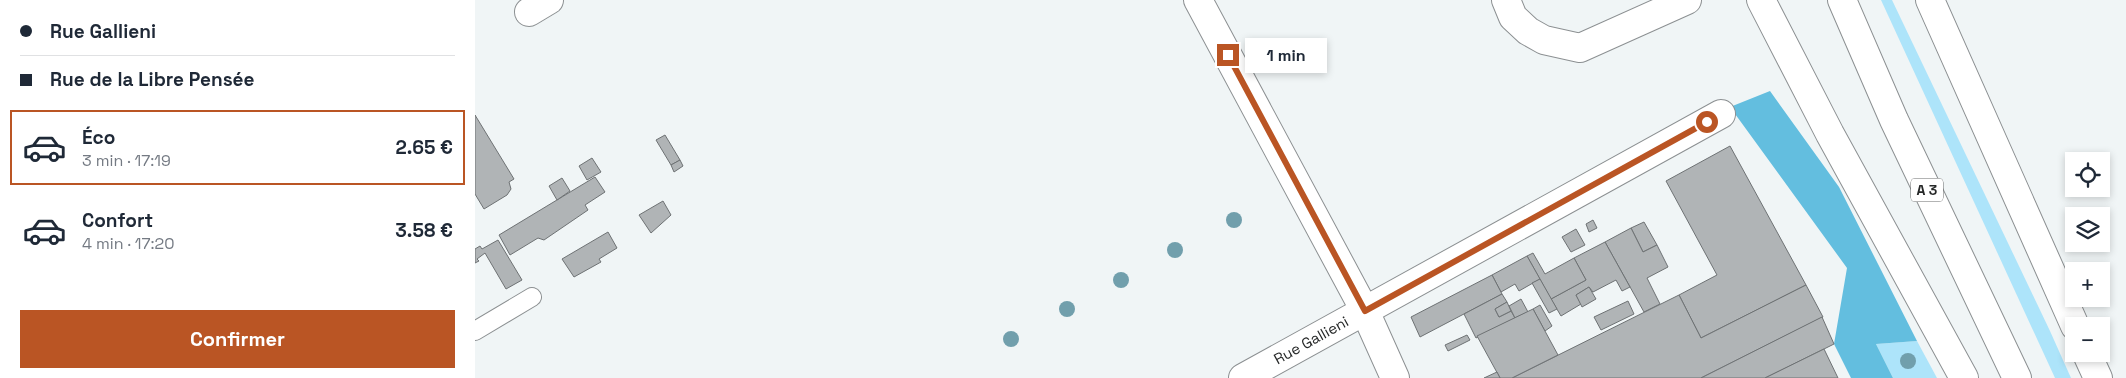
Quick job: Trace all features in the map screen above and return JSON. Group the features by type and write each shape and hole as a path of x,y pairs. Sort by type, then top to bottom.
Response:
{"main road":[{"path":"1198,0 1365,311 1395,378"},
{"path":"1505,0 1513,17 1543,40 1580,48 1687,0"},
{"path":"1761,0 1830,134 1964,378"},
{"name":"A 3","path":"1842,0 1894,120 2017,378"},
{"path":"1930,0 2071,317"},
{"name":"Rue Gallieni","path":"1243,378 1721,114"},
{"path":"2091,362 2098,378"}],"lane":[{"path":"475,330 532,297"}],"shaded area":[{"path":"1881,0 1892,0 2071,378 2055,378"},
{"path":"1770,91 1839,187 1917,341 1876,344 1893,378 1851,378 1834,344 1847,268 1730,107"},
{"path":"1917,341 1937,378 1893,378 1876,344"}],"building":[{"path":"475,115 514,179 509,182 511,189 507,195 484,209 475,194"},
{"path":"665,135 680,160 671,165 656,140"},
{"path":"1730,146 1806,285 1701,338 1679,295 1717,275 1666,181"},
{"path":"592,158 601,172 587,180 579,166"},
{"path":"680,160 683,166 674,172 671,165"},
{"path":"595,177 605,192 585,205 588,210 544,240 538,238 510,255 499,235"},
{"path":"562,178 570,191 557,200 549,186"},
{"path":"663,201 671,215 651,233 639,215"},
{"path":"1593,220 1597,228 1589,232 1586,224"},
{"path":"1644,222 1657,245 1643,252 1631,228"},
{"path":"1631,228 1643,252 1657,245 1668,267 1647,278 1660,304 1644,312 1605,242"},
{"path":"1576,229 1585,245 1571,252 1562,237"},
{"path":"608,232 617,248 599,259 601,262 574,277 562,259"},
{"path":"498,240 522,280 506,289 485,253 475,263 475,249 480,246 482,249"},
{"path":"1605,242 1630,287 1622,291 1616,280 1593,292 1589,287 1576,295 1581,304 1561,316 1551,299 1586,280 1574,258"},
{"path":"1533,253 1545,274 1574,258 1586,280 1551,299 1527,256"},
{"path":"1527,256 1540,279 1519,291 1515,284 1501,292 1492,275"},
{"path":"1492,275 1502,294 1420,337 1411,317"},
{"path":"1540,279 1557,309 1549,313 1532,283"},
{"path":"1806,285 1823,317 1701,378 1512,378 1679,295 1701,338"},
{"path":"1589,287 1596,299 1582,307 1576,295"},
{"path":"1502,294 1507,302 1495,309 1499,317 1511,311 1515,318 1476,338 1464,314"},
{"path":"1521,299 1528,312 1515,318 1509,306"},
{"path":"1628,301 1634,314 1601,330 1594,317"},
{"path":"1507,302 1511,311 1499,317 1495,309"},
{"path":"1540,305 1552,326 1545,331 1533,309"},
{"path":"1533,309 1558,355 1512,378 1500,378 1477,336"},
{"path":"1822,317 1834,344 1765,378 1701,378"},
{"path":"1467,335 1470,340 1448,351 1445,345"},
{"path":"1824,349 1838,378 1765,378"},
{"path":"1497,372 1500,378 1484,378"}],"route":[{"path":"1228,55 1365,311 1444,265 1707,122"}]}
